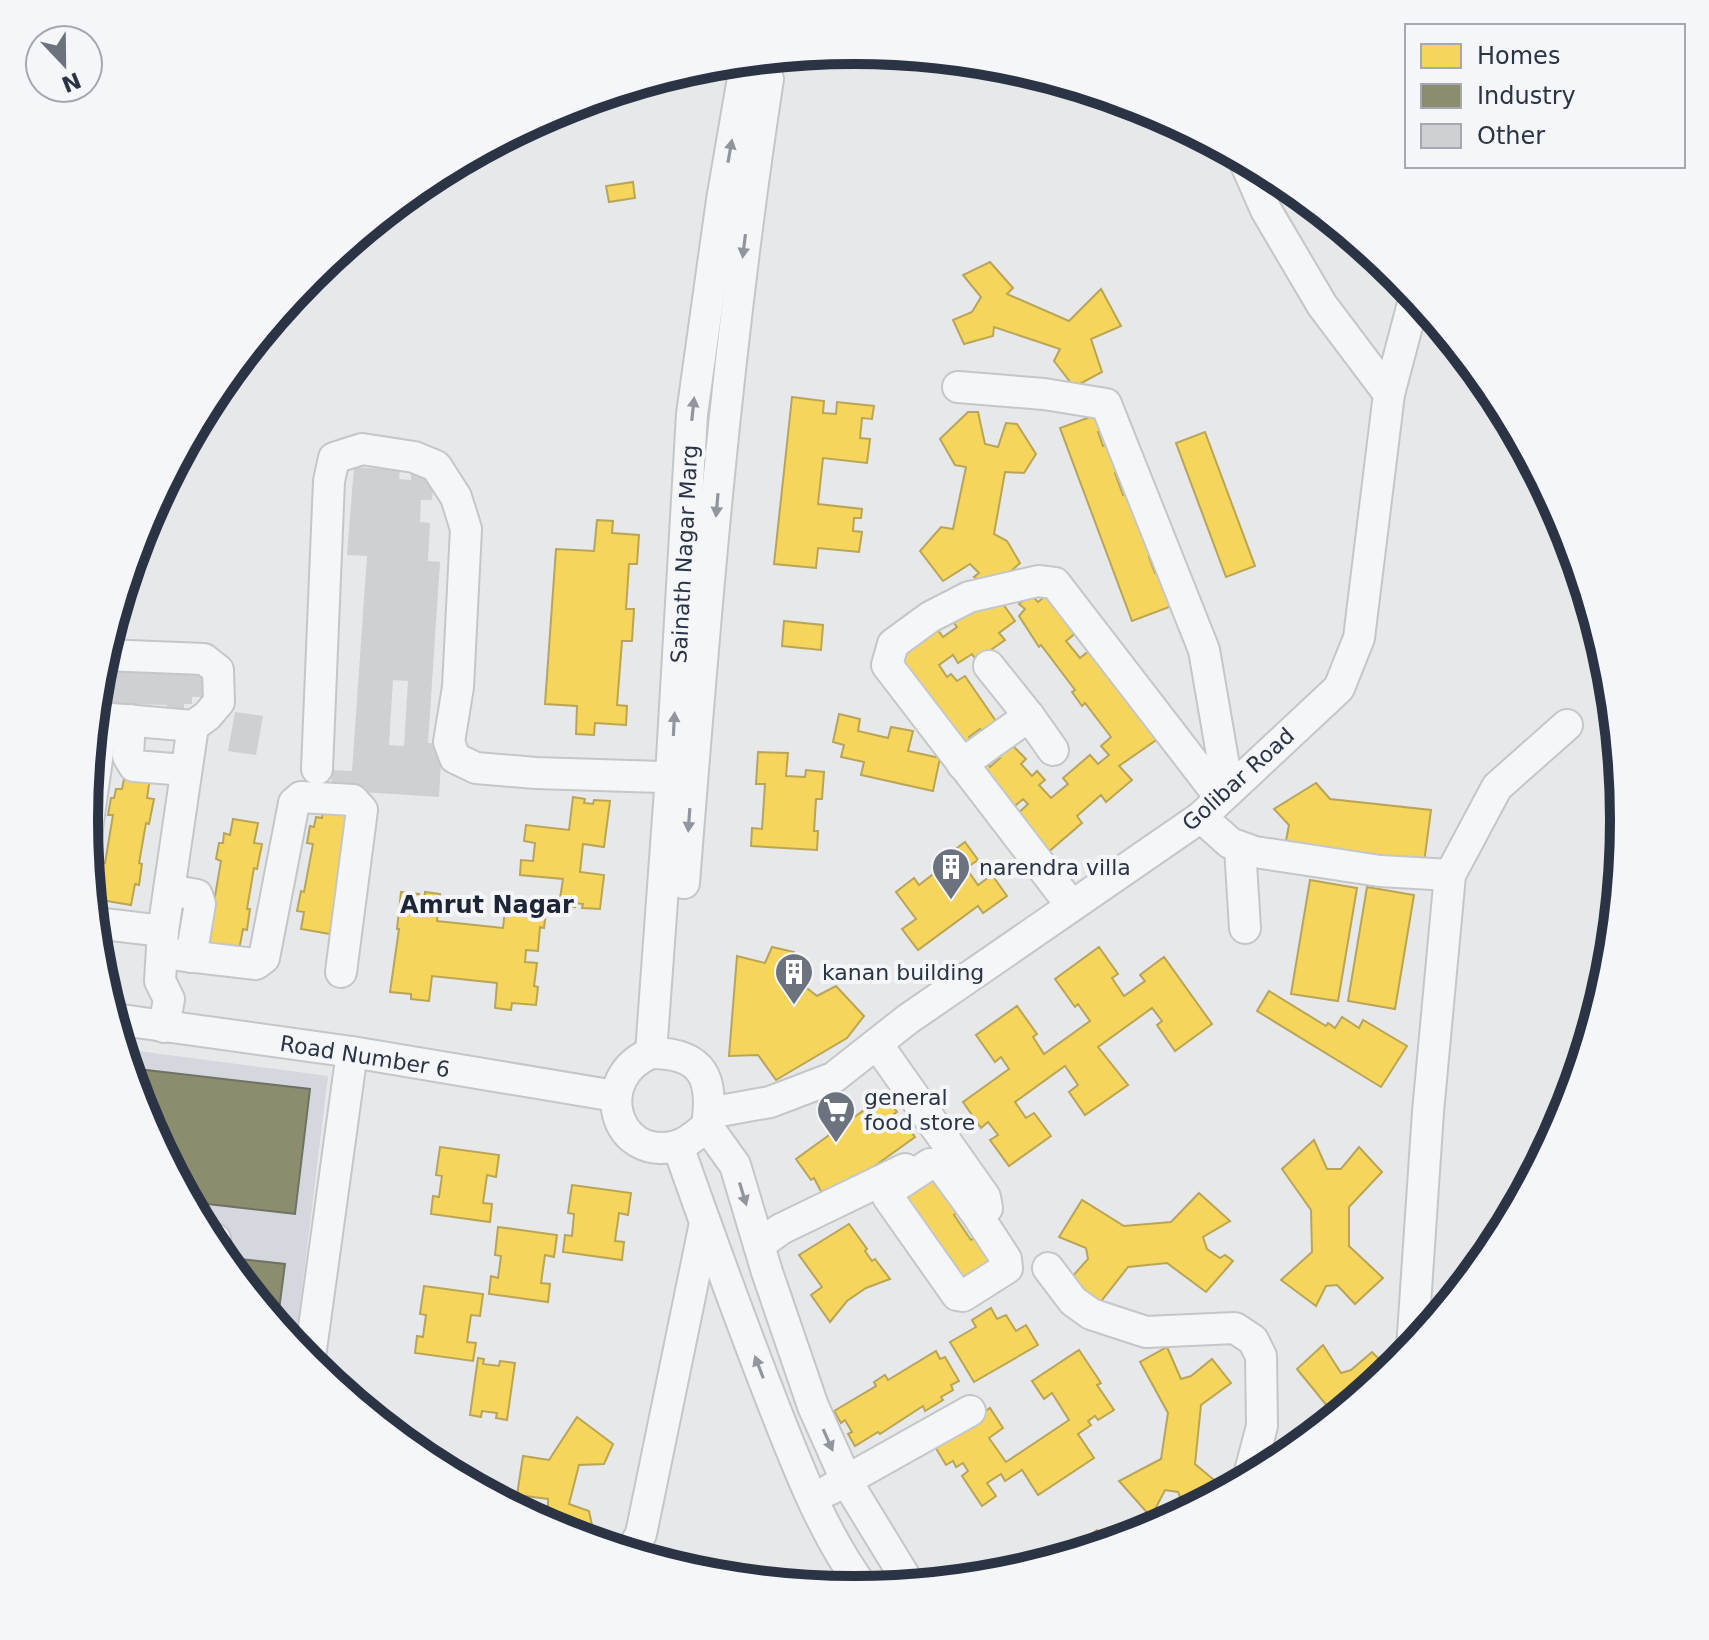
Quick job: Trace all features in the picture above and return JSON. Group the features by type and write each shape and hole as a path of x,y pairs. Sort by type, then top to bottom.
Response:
{"street":[{"path":"317,769 329,481 334,458 362,449 414,457 436,466 456,497 466,529 458,687 449,742 455,758 476,768 682,777 732,344 768,79 765,69"},
{"name":"Sainath Nagar Marg","path":"662,1053 682,777 692,414 701,338 746,72"},
{"path":"1251,177 1266,210 1322,305 1389,394"},
{"name":"Golibar Road","path":"678,1146 708,1119 770,1102 833,1078 908,1019 1216,801 1339,688 1359,638 1389,394 1411,309"},
{"path":"701,338 732,344"},
{"path":"958,387 1044,394 1106,404 1204,650 1216,801 1230,843 1292,860 1380,871 1450,875"},
{"path":"1071,905 887,665 893,644 930,617 969,597 1038,581 1055,583 1216,801"},
{"path":"104,730 193,726 219,702 218,670 204,659 117,656"},
{"path":"989,666 1053,750"},
{"path":"962,764 1029,716"},
{"path":"1413,1328 1428,1112 1450,875 1497,787 1567,725"},
{"path":"164,1027 169,999 169,890 193,726"},
{"path":"104,730 134,766 186,770"},
{"path":"107,928 169,956 256,964 264,958 294,803 301,797 353,800 362,810 341,972"},
{"path":"1240,848 1245,928"},
{"path":"125,1019 137,996 169,956"},
{"name":"Road Number 6","path":"125,1020 352,1052 615,1096"},
{"path":"877,1044 985,1197 987,1208 978,1216"},
{"path":"312,1346 352,1052"},
{"path":"854,1576 812,1498 757,1364 678,1146 662,1148 647,1145 622,1126 616,1111 615,1096 619,1081 628,1067 662,1053 686,1058 703,1075 711,1097 708,1119 735,1165 813,1406 847,1482 903,1574"},
{"path":"730,1288 763,1258 781,1229 907,1168"},
{"path":"636,1543 641,1534 705,1223"},
{"path":"1048,1268 1073,1301 1091,1314 1146,1332 1235,1328 1253,1340 1261,1356 1262,1426 1252,1463"},
{"path":"812,1498 847,1482 970,1411"}],"shaded area":[{"path":"135,1051 328,1076 297,1330 255,1280 200,1198 156,1109"}],"building: Homes":[{"path":"633,182 635,198 609,202 606,186"},
{"path":"990,262 1013,288 1007,294 1069,321 1101,289 1121,326 1091,339 1102,372 1074,387 1054,361 1060,349 994,327 993,336 964,344 953,320 972,312 981,297 963,275"},
{"path":"792,397 824,401 823,413 836,414 837,402 874,406 872,419 862,418 860,438 870,439 867,463 823,458 818,504 862,509 861,518 854,518 853,531 862,532 859,552 818,548 816,568 774,564"},
{"path":"968,412 978,412 985,444 998,447 1006,423 1017,424 1036,454 1024,473 1005,472 994,534 1007,541 1020,563 992,588 974,577 979,573 970,564 943,581 920,551 941,527 953,529 966,467 955,465 940,439"},
{"path":"1101,413 1107,428 1098,432 1103,446 1112,443 1122,470 1115,473 1123,495 1130,492 1153,555 1149,557 1155,573 1159,571 1172,606 1132,621 1060,428"},
{"path":"1205,432 1255,566 1226,577 1176,443"},
{"path":"597,520 613,521 612,533 639,535 637,564 629,564 626,609 634,609 632,641 622,641 617,705 627,706 626,725 595,723 594,735 576,734 577,706 545,704 556,549 594,551"},
{"path":"1052,591 1082,628 1066,641 1080,658 1096,645 1162,736 1119,766 1132,780 1106,802 1101,795 1077,816 1082,823 1046,854 1014,817 1028,804 1023,799 1009,811 977,773 988,764 990,767 1011,744 1026,759 1021,764 1032,776 1037,771 1045,780 1039,785 1051,798 1068,784 1063,778 1090,755 1098,764 1109,755 1101,746 1111,737 1085,703 1082,706 1072,692 1075,690 1041,645 1039,647 1019,616 1025,609 1019,604 1031,595 1038,602"},
{"path":"998,597 1015,621 999,633 1005,640 976,660 972,654 958,663 953,655 939,665 947,677 951,674 957,681 965,676 1000,727 985,737 980,729 969,737 974,744 962,753 897,660 937,629 943,637 957,627 951,619"},
{"path":"784,621 823,625 821,650 782,646"},
{"path":"839,714 860,719 858,731 888,738 891,727 913,731 908,751 940,758 933,791 861,775 864,762 841,757 844,745 833,742"},
{"path":"758,752 788,753 786,776 805,777 806,770 824,772 822,799 816,799 814,831 818,831 817,850 751,846 752,828 762,829 765,784 756,784"},
{"path":"125,774 150,778 147,798 154,799 139,863 142,864 139,885 135,884 131,905 103,900 104,883 101,883 100,869 101,862 105,863 113,815 108,815 111,798 114,798 116,789 122,789"},
{"path":"1316,783 1330,799 1431,810 1424,863 1285,846 1289,825 1274,809"},
{"path":"573,797 593,804 594,800 610,801 604,847 583,844 580,872 604,875 600,909 582,908 583,904 575,903 575,907 559,905 563,879 520,875 521,860 533,861 535,843 524,841 526,825 569,830"},
{"path":"324,803 349,807 338,913 333,913 330,934 301,929 304,912 297,911 313,844 307,843 310,826 314,827 316,817 322,818"},
{"path":"233,819 258,823 254,843 262,844 257,869 254,868 247,930 243,929 239,950 209,946 212,928 206,927 213,908 221,861 216,859 219,843 223,843 224,833 230,835"},
{"name":"narendra villa","path":"965,842 978,860 966,868 978,885 992,875 1007,896 983,913 978,906 918,950 902,929 916,919 896,892 914,878 919,885 937,871 933,866"},
{"path":"1310,880 1357,888 1338,1001 1291,994"},
{"path":"1367,887 1414,895 1395,1009 1348,1001"},
{"path":"401,892 419,894 418,902 424,902 425,892 440,894 437,921 503,928 506,901 521,903 520,909 546,912 544,928 540,927 538,951 526,950 525,962 537,963 534,986 538,987 536,1005 512,1003 511,1010 495,1008 497,983 432,976 429,1001 411,999 411,994 390,992"},
{"name":"kanan building","path":"772,947 794,952 794,978 817,996 836,986 864,1016 847,1038 776,1080 758,1055 729,1056 737,956 765,963"},
{"path":"1099,947 1118,974 1112,978 1124,996 1145,981 1140,975 1164,957 1212,1024 1175,1051 1157,1025 1162,1021 1152,1008 1098,1047 1128,1085 1085,1115 1069,1092 1078,1085 1065,1066 1015,1102 1026,1118 1034,1113 1051,1136 1009,1166 990,1140 998,1135 988,1122 981,1128 963,1102 1009,1069 1001,1057 995,1062 976,1035 1017,1006 1037,1034 1033,1037 1044,1054 1090,1021 1078,1004 1075,1007 1055,979"},
{"path":"1269,991 1326,1026 1328,1023 1335,1028 1342,1017 1359,1028 1363,1020 1407,1046 1381,1087 1257,1011"},
{"path":"885,1095 902,1126 905,1124 915,1137 826,1201 814,1178 811,1180 796,1159"},
{"path":"1314,1140 1327,1169 1341,1169 1359,1147 1382,1172 1349,1207 1349,1246 1383,1278 1355,1304 1337,1285 1326,1286 1316,1306 1281,1280 1312,1252 1311,1210 1282,1169"},
{"path":"440,1147 499,1155 496,1177 487,1175 483,1203 492,1204 490,1222 431,1214 433,1196 439,1197 442,1176 436,1175"},
{"path":"938,1170 965,1207 954,1215 971,1240 982,1233 1002,1261 990,1269 986,1263 965,1278 959,1291 892,1196"},
{"path":"572,1185 631,1193 628,1215 619,1213 615,1241 624,1242 622,1260 563,1252 565,1235 572,1236 574,1214 568,1213"},
{"path":"1199,1193 1230,1221 1203,1237 1207,1249 1220,1258 1225,1255 1233,1261 1206,1292 1167,1263 1128,1267 1099,1304 1071,1278 1088,1259 1086,1248 1059,1237 1082,1200 1124,1226 1171,1222"},
{"path":"849,1224 872,1261 875,1259 890,1279 866,1288 847,1301 830,1322 811,1295 822,1287 799,1255"},
{"path":"498,1227 557,1235 554,1257 545,1255 541,1283 550,1284 548,1302 489,1294 491,1276 498,1278 501,1256 495,1255"},
{"path":"424,1286 483,1294 480,1316 471,1315 467,1342 476,1343 473,1361 415,1353 417,1336 423,1337 426,1315 420,1314"},
{"path":"991,1308 997,1319 1006,1315 1016,1331 1026,1325 1038,1345 974,1382 950,1342 976,1327 972,1320"},
{"path":"1323,1345 1341,1373 1351,1370 1372,1352 1382,1362 1328,1409 1297,1369"},
{"path":"1167,1347 1181,1379 1191,1376 1212,1359 1231,1383 1201,1405 1195,1464 1218,1483 1182,1501 1178,1492 1165,1490 1150,1515 1119,1481 1161,1459 1168,1413 1140,1362"},
{"path":"1079,1350 1114,1410 1098,1420 1095,1416 1088,1421 1091,1425 1078,1434 1094,1458 1038,1495 1022,1470 1005,1481 1001,1474 987,1483 996,1496 982,1506 962,1476 968,1471 963,1463 956,1467 953,1461 946,1465 934,1445 990,1408 1003,1428 989,1438 1006,1462 1069,1420 1052,1393 1044,1399 1032,1381"},
{"path":"936,1351 940,1359 945,1357 959,1381 951,1385 953,1390 925,1411 923,1406 855,1446 845,1420 841,1423 834,1411 876,1386 874,1382 885,1375 888,1380"},
{"path":"478,1358 484,1359 483,1364 499,1366 500,1361 515,1363 507,1420 496,1418 497,1413 482,1411 481,1417 470,1415"},
{"path":"577,1417 613,1444 604,1464 579,1465 569,1504 589,1511 593,1529 548,1510 548,1499 517,1495 523,1456 549,1460"},
{"path":"1097,1530 1101,1535 1098,1536 1080,1541"}],"building: Industry":[{"path":"141,1069 310,1089 295,1214 203,1204 176,1154"},
{"path":"240,1259 285,1264 279,1309"}],"building: Other":[{"path":"354,467 400,470 399,479 411,480 411,471 434,472 432,500 421,500 420,522 430,523 428,561 440,562 428,743 442,744 439,797 331,790 332,770 352,771 367,556 347,555","holes":["393,680 408,681 404,746 389,745"]},
{"path":"115,665 124,665 124,671 205,674 210,697 192,697 192,704 184,704 184,712 167,711 167,705 120,704 120,711 107,711"},
{"path":"235,712 263,716 256,755 228,751"}],"place":[{"name":"narendra villa","path":"951,901"},
{"name":"kanan building","path":"794,1006"},
{"name":"general food store","path":"836,1144"}],"district":[{"name":"Amrut Nagar","path":"487,905"}]}
